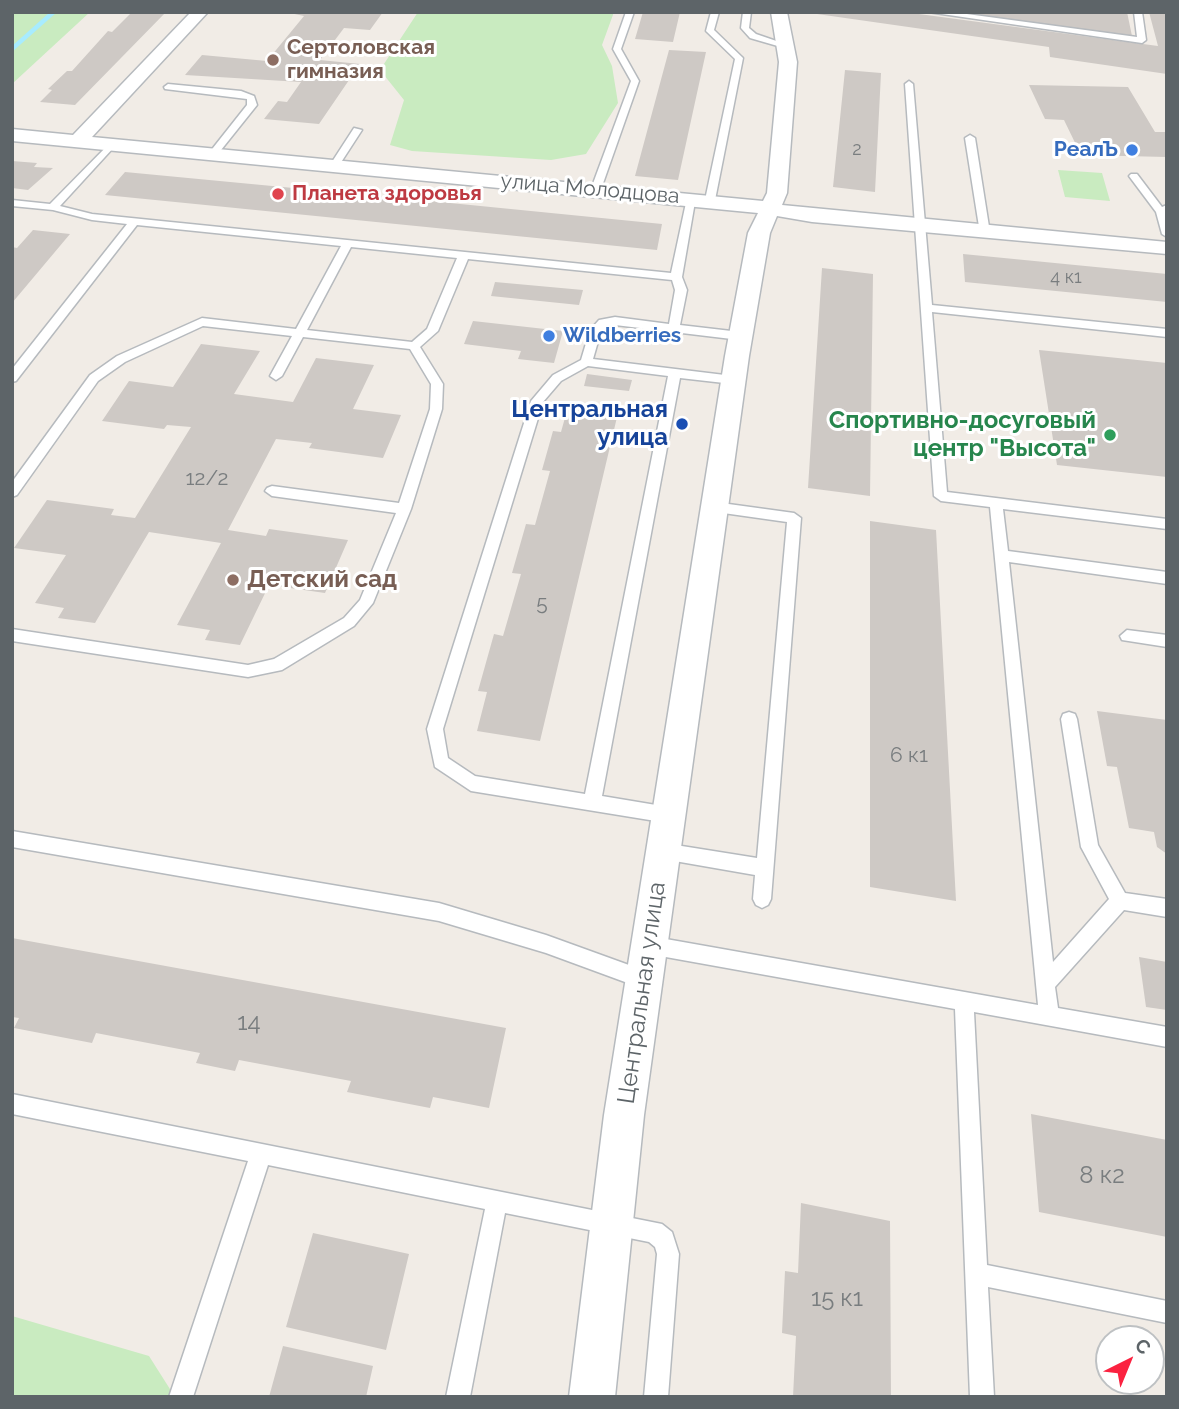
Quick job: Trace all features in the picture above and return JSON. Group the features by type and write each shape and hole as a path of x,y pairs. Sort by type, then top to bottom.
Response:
{"street":[{"path":"78,141 200,12"},
{"name":"Центральная улица","path":"592,1397 644,980 733,380 759,233 777,193 788,62 779,12"},
{"name":"улица Молодцова","path":"12,135 701,199 920,227 1167,248"}],"lane":[{"path":"596,189 635,81 617,48 630,12"},
{"path":"674,328 681,290 676,277 701,199 739,58 710,31 715,12"},
{"path":"747,12 745,28 753,36 785,47"},
{"path":"932,12 1142,40 1138,12"},
{"path":"909,84 941,496 1167,524"},
{"path":"168,87 242,94 251,98 252,105 214,153"},
{"path":"335,165 357,130"},
{"path":"971,138 985,233"},
{"path":"53,207 112,144"},
{"path":"1134,176 1164,210 1167,234"},
{"path":"12,203 53,207 92,217 134,222 676,277"},
{"path":"12,378 134,222"},
{"path":"276,376 348,243"},
{"path":"12,492 94,379 121,359 202,322 414,346 432,331 464,255"},
{"path":"926,308 1167,333"},
{"path":"586,362 596,330 603,323 615,321 740,336"},
{"path":"12,635 248,671 277,665 349,622 366,603 404,509 436,409 437,384 414,346"},
{"path":"668,816 471,783 441,762 435,729 537,401 557,378 586,362 733,380"},
{"path":"592,803 675,373"},
{"path":"272,491 404,509"},
{"path":"996,503 1049,1016"},
{"path":"714,507 794,518 762,899"},
{"path":"1002,556 1167,578"},
{"path":"1127,636 1167,641"},
{"path":"1069,719 1090,847 1121,901"},
{"path":"12,839 439,912 546,944 644,980"},
{"path":"663,850 765,868"},
{"path":"1046,983 1121,901"},
{"path":"1121,901 1167,908"},
{"path":"649,945 1167,1037"},
{"path":"964,1001 982,1397"},
{"path":"12,1104 654,1232 664,1240 668,1254 656,1397"},
{"path":"181,1397 261,1154"},
{"path":"458,1397 497,1201"},
{"path":"976,1274 1167,1312"}],"green space":[{"path":"12,12 90,12 12,84"},
{"path":"418,12 614,12 602,45 612,66 618,103 586,154 551,160 412,151 390,145 404,100 380,70"},
{"path":"1058,170 1102,173 1110,201 1065,197"},
{"path":"12,1316 149,1356 175,1397 12,1397"}],"building":[{"path":"132,12 166,12 75,105 40,102 52,90 48,89 67,71 72,71 108,31 112,32"},
{"path":"285,12 383,12 370,30 344,28 320,60 360,64 319,124 264,119 278,101 287,102 301,82 185,75 202,55 267,61 304,16"},
{"path":"643,12 680,12 673,42 635,39"},
{"path":"803,12 904,12 1158,46 1149,12 1167,12 1167,74 1050,57 1049,47"},
{"path":"1127,12 1132,36 967,14"},
{"path":"669,50 706,52 678,180 635,176"},
{"path":"845,70 881,73 875,192 833,187"},
{"path":"1029,85 1128,87 1155,132 1167,132 1167,157 1081,155 1064,120 1045,119"},
{"path":"12,161 37,163 34,167 53,168 28,190 12,188"},
{"path":"125,172 662,224 657,250 105,195"},
{"path":"33,230 70,234 12,303 12,247 17,248"},
{"path":"963,254 1167,274 1167,302 965,282"},
{"path":"822,268 873,274 870,496 808,488"},
{"path":"495,282 583,290 579,305 491,296"},
{"path":"473,321 563,331 554,363 518,359 521,351 464,344"},
{"path":"201,344 260,351 234,394 293,402 316,358 374,365 353,409 401,415 383,458 309,448 312,443 276,439 228,530 266,536 269,529 348,540 325,593 269,585 240,645 205,640 210,630 177,625 221,543 149,532 95,623 58,618 64,608 35,603 66,555 14,548 47,500 114,509 111,515 135,518 191,427 167,425 164,429 102,421 129,381 173,387"},
{"name":"Спортивно-досуговый центр \"Высота\"","path":"1039,350 1167,363 1167,477 1057,465"},
{"path":"587,374 632,380 629,391 584,386"},
{"path":"568,407 618,413 540,741 477,731 487,692 478,691 494,634 503,636 521,574 512,573 526,524 535,525 550,471 542,470 553,431 561,432"},
{"path":"870,521 936,530 956,901 870,887"},
{"path":"1097,711 1167,720 1167,854 1157,847 1154,832 1129,828 1117,767 1107,766"},
{"path":"12,938 506,1028 489,1108 433,1097 430,1108 347,1092 351,1081 239,1060 235,1071 196,1063 200,1053 96,1033 92,1043 14,1028 19,1018 12,1017"},
{"path":"1139,957 1167,962 1167,1010 1146,1007"},
{"path":"1031,1114 1167,1140 1167,1237 1039,1212"},
{"path":"801,1203 890,1221 891,1397 793,1397 796,1336 782,1333 785,1271 798,1273"},
{"path":"313,1233 409,1254 386,1350 286,1327"},
{"path":"283,1346 373,1366 366,1397 269,1397"}],"waterway":[{"path":"12,50 54,12"}],"place":[{"name":"Сертоловская гимназия","path":"273,60"},
{"name":"РеалЪ","path":"1132,150"},
{"name":"Планета здоровья","path":"278,194"},
{"name":"Wildberries","path":"549,336"},
{"name":"Центральная улица","path":"682,424"},
{"name":"Спортивно-досуговый центр \"Высота\"","path":"1110,435"},
{"name":"Детский сад","path":"233,580"}]}
